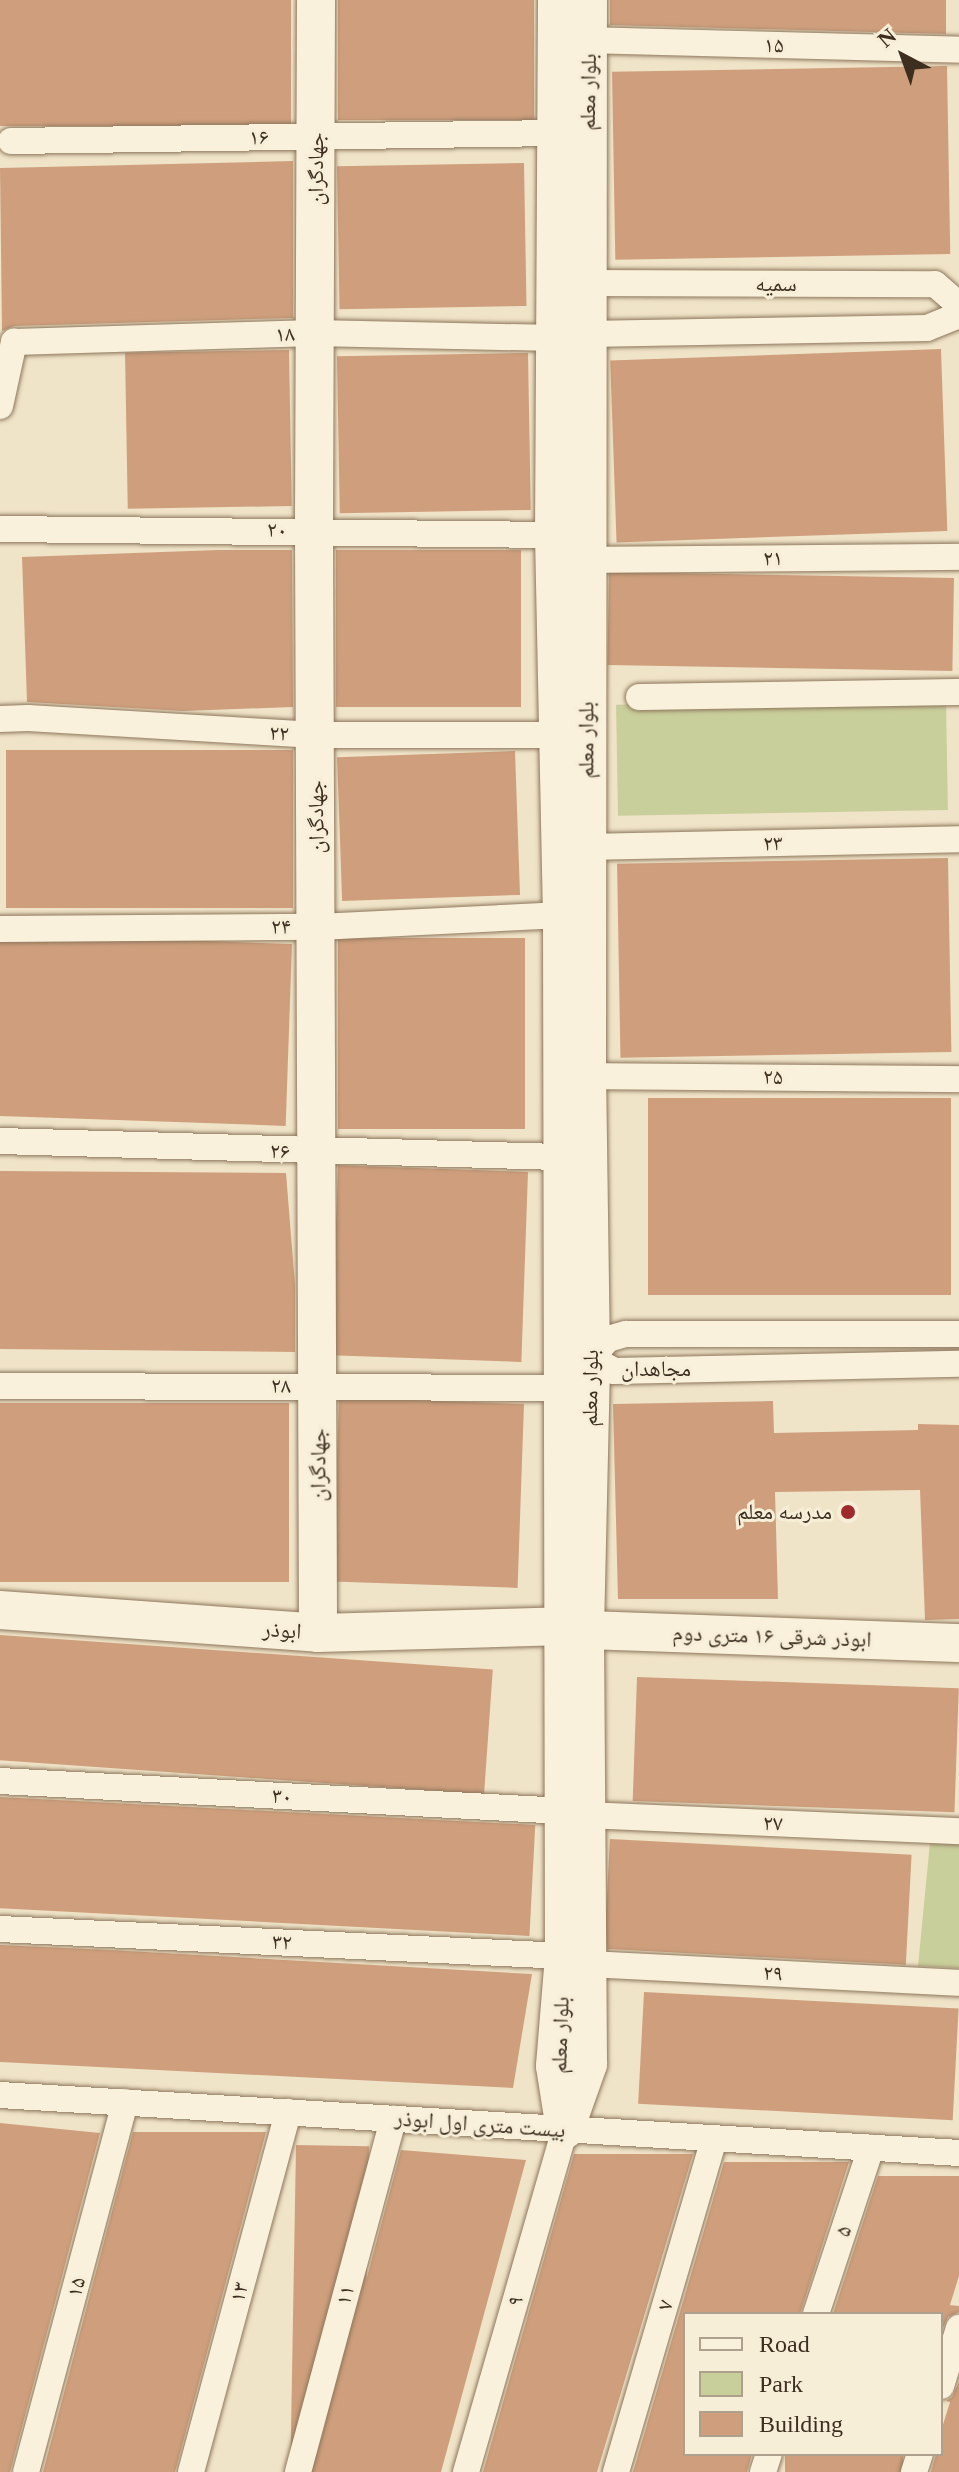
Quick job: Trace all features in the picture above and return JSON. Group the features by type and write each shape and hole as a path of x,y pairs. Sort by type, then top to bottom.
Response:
{"street":[{"name":"جهادگران","path":"316,0 314,530 318,927 318,1633"},
{"name":"بلوار معلم","path":"557,0 555,133 571,284"},
{"name":"بلوار معلم","path":"565,2129 555,2066 576,1960 576,1813 571,1368 560,1157 562,915 586,560 571,336 571,284 588,0"},
{"name":"۱۵","path":"588,40 959,50"},
{"name":"۱۶","path":"11,141 555,133"},
{"name":"سمیه","path":"571,284 935,284 959,305"},
{"path":"571,336 927,328 959,315"},
{"name":"۱۸","path":"0,406 14,342 314,333 571,336"},
{"name":"بلوار معلم","path":"571,336 554,535 559,735 572,801 586,847 587,1076 571,1368"},
{"name":"۲۰","path":"0,529 314,530 554,535"},
{"name":"۲۱","path":"586,560 959,557"},
{"path":"639,697 959,692"},
{"name":"۲۲","path":"0,719 28,718 315,735 559,735"},
{"name":"۲۳","path":"586,847 959,839"},
{"name":"۲۴","path":"0,929 318,927 562,915"},
{"name":"۲۵","path":"587,1076 959,1079"},
{"name":"۲۶","path":"0,1141 316,1153 560,1157"},
{"name":"مجاهدان","path":"571,1368 608,1339 626,1334 959,1334"},
{"name":"مجاهدان","path":"571,1368 614,1371 959,1364"},
{"name":"۲۸","path":"0,1386 317,1387 571,1368"},
{"name":"ابوذر","path":"0,1610 318,1633 574,1628"},
{"name":"ابوذر شرقی ۱۶ متری دوم","path":"574,1628 959,1643"},
{"name":"۳۰","path":"0,1781 576,1813"},
{"name":"۲۷","path":"576,1813 959,1831"},
{"name":"۳۲","path":"0,1929 576,1960"},
{"name":"۲۹","path":"576,1960 959,1983"},
{"name":"بیست متری اول ابوذر","path":"0,2095 959,2153"},
{"name":"۱۵","path":"26,2472 125,2102"},
{"name":"۱۳","path":"191,2472 288,2112"},
{"name":"۱۱","path":"298,2472 393,2119"},
{"name":"۹","path":"466,2472 565,2129"},
{"name":"۷","path":"616,2472 714,2138"},
{"name":"۵","path":"817,2312 871,2148"},
{"path":"943,2380 959,2328"}],"green space":[{"path":"946,699 948,810 618,816 616,705"},
{"path":"930,1842 959,1843 959,1968 918,1966"}],"building":[{"path":"0,0 291,0 291,126 0,126"},
{"path":"338,0 534,0 534,120 338,120"},
{"path":"610,0 946,0 946,34 610,25"},
{"path":"947,66 950,254 615,260 612,72"},
{"path":"293,161 293,318 14,326 2,331 0,168"},
{"path":"524,163 526,306 340,309 337,166"},
{"path":"941,349 947,531 617,542 610,361"},
{"path":"289,350 292,506 128,509 125,353"},
{"path":"528,353 531,510 340,513 337,356"},
{"path":"292,550 293,707 183,711 27,702 22,557"},
{"path":"336,550 521,550 521,707 336,707"},
{"path":"609,572 954,578 952,671 607,665"},
{"path":"6,750 293,750 293,908 6,908"},
{"path":"515,751 520,895 342,901 337,757"},
{"path":"948,858 951,1052 620,1058 617,864"},
{"path":"0,934 292,944 286,1126 0,1116"},
{"path":"338,938 525,938 525,1129 338,1129"},
{"path":"648,1098 951,1098 951,1295 648,1295"},
{"path":"338,1165 528,1172 521,1362 331,1355"},
{"path":"0,1171 286,1173 295,1285 295,1352 0,1349"},
{"path":"339,1398 524,1404 518,1588 333,1581"},
{"path":"773,1401 774,1433 918,1430 918,1424 959,1425 959,1619 925,1620 920,1490 775,1492 778,1599 618,1599 613,1404"},
{"path":"0,1403 289,1403 289,1582 0,1582"},
{"path":"0,1635 493,1669 484,1794 0,1760"},
{"path":"637,1677 959,1688 954,1812 633,1801"},
{"path":"0,1797 535,1825 529,1936 0,1908"},
{"path":"610,1839 912,1855 906,1965 604,1949"},
{"path":"0,1945 532,1974 513,2088 0,2062"},
{"path":"644,1992 959,2008 953,2120 638,2104"},
{"path":"0,2123 100,2133 10,2472 0,2472"},
{"path":"133,2132 266,2132 175,2472 43,2472"},
{"path":"296,2145 369,2146 363,2472 290,2472"},
{"path":"401,2150 526,2160 441,2472 315,2472"},
{"path":"574,2154 693,2154 597,2472 483,2472"},
{"path":"724,2162 849,2162 801,2312 683,2312 683,2456 751,2456 747,2472 633,2472"},
{"path":"878,2176 959,2176 959,2276 950,2305 959,2306 959,2312 948,2317 943,2328 943,2312 834,2312"},
{"path":"959,2382 959,2472 931,2472 935,2456 943,2456 943,2425 950,2402 946,2401 952,2397"},
{"path":"785,2456 903,2456 903,2472 785,2472"}],"place":[{"name":"مدرسه معلم","path":"848,1512"}]}
